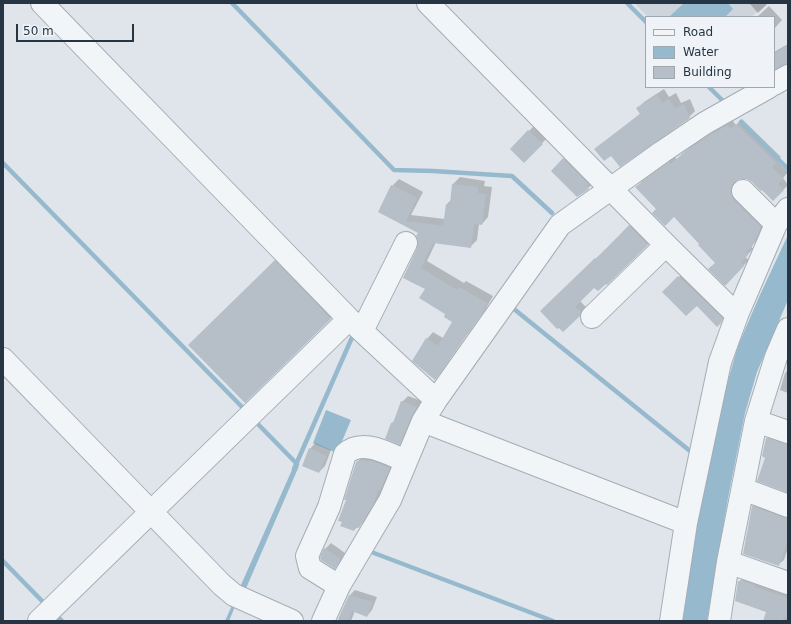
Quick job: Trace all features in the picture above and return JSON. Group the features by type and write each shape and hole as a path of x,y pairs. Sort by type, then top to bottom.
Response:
{"street":[{"path":"42,3 356,325 436,400"},
{"path":"428,3 737,315"},
{"path":"775,83 788,76"},
{"path":"323,621 339,586 390,500 423,421 436,400 560,225 705,123 767,88"},
{"path":"671,621 686,523 720,362 737,315 782,217 743,191"},
{"path":"39,621 151,511 356,325 406,242"},
{"path":"592,316 666,245"},
{"path":"719,621 728,562 756,422 782,360 788,329"},
{"path":"3,359 222,585 238,597 292,621"},
{"path":"423,421 686,523"},
{"path":"756,422 788,432"},
{"path":"339,586 310,568 307,556 329,507 345,454 350,449 357,447 368,447 378,449 406,461"},
{"path":"743,489 788,506"},
{"path":"728,562 788,583"}],"shaded area":[{"path":"634,3 769,3 752,16 647,16"}],"water":[{"path":"684,3 728,3 733,9 726,16 670,16"},
{"path":"788,235 788,300 757,372 745,413 728,498 707,621 681,621 697,520 720,408 738,346"},
{"path":"326,410 351,420 337,453 313,443"},
{"path":"295,463 299,466 244,593 236,604 229,621 225,621"}],"building":[{"path":"788,45 788,64 775,70 775,53"},
{"path":"657,95 662,103 669,99 675,108 684,104 690,118 620,167 611,156 604,161 594,149 640,114 636,108"},
{"path":"736,124 776,163 772,167 784,179 778,184 784,190 773,201 762,190 761,191 747,179 740,179 734,182 731,188 731,194 734,200 761,227 753,245 746,252 748,255 741,263 744,266 725,286 708,269 715,263 698,245 699,244 674,217 665,226 652,213 656,209 635,187 669,162 671,164 684,152 712,134 727,125 731,129"},
{"path":"528,130 543,144 524,163 510,149"},
{"path":"563,158 589,184 586,186 589,189 577,197 551,171"},
{"path":"452,184 478,187 478,193 486,194 482,225 474,224 471,248 433,243 421,268 457,290 459,287 487,303 479,318 435,380 412,361 426,338 438,346 452,322 444,317 445,314 419,298 425,289 403,278 417,248 418,242 416,236 418,233 378,212 391,185 417,198 406,221 443,226 446,204 450,204"},
{"path":"629,225 648,245 607,285 606,284 598,291 594,288 575,307 581,312 580,316 563,332 559,328 557,329 540,311 595,258 596,259"},
{"path":"275,260 331,319 245,403 188,345"},
{"path":"678,276 723,318 717,327 697,306 686,316 662,292"},
{"path":"401,401 417,407 400,445 385,439"},
{"path":"766,438 788,444 788,493 757,481 765,458 762,456"},
{"path":"309,448 326,456 319,473 302,466"},
{"path":"361,460 372,461 390,468 380,491 378,490 374,503 359,528 355,527 354,531 340,526 342,522 338,521 346,500 344,500 356,462"},
{"path":"752,506 788,518 788,540 779,566 743,554"},
{"path":"324,548 341,559 335,569 321,560 320,557"},
{"path":"741,580 755,585 755,587 788,598 788,618 784,617 782,621 763,621 766,612 735,601 738,581 741,582"},
{"path":"349,595 373,602 367,617 352,611 348,621 338,619"}],"waterway":[{"path":"232,3 394,170 512,176 552,213"},
{"path":"627,3 645,21"},
{"path":"710,88 724,102"},
{"path":"741,122 788,169"},
{"path":"3,163 244,409"},
{"path":"509,305 690,451"},
{"path":"294,469 354,333"},
{"path":"254,420 297,464"},
{"path":"374,553 553,621"},
{"path":"3,561 44,603"},
{"path":"57,616 62,621"}]}
